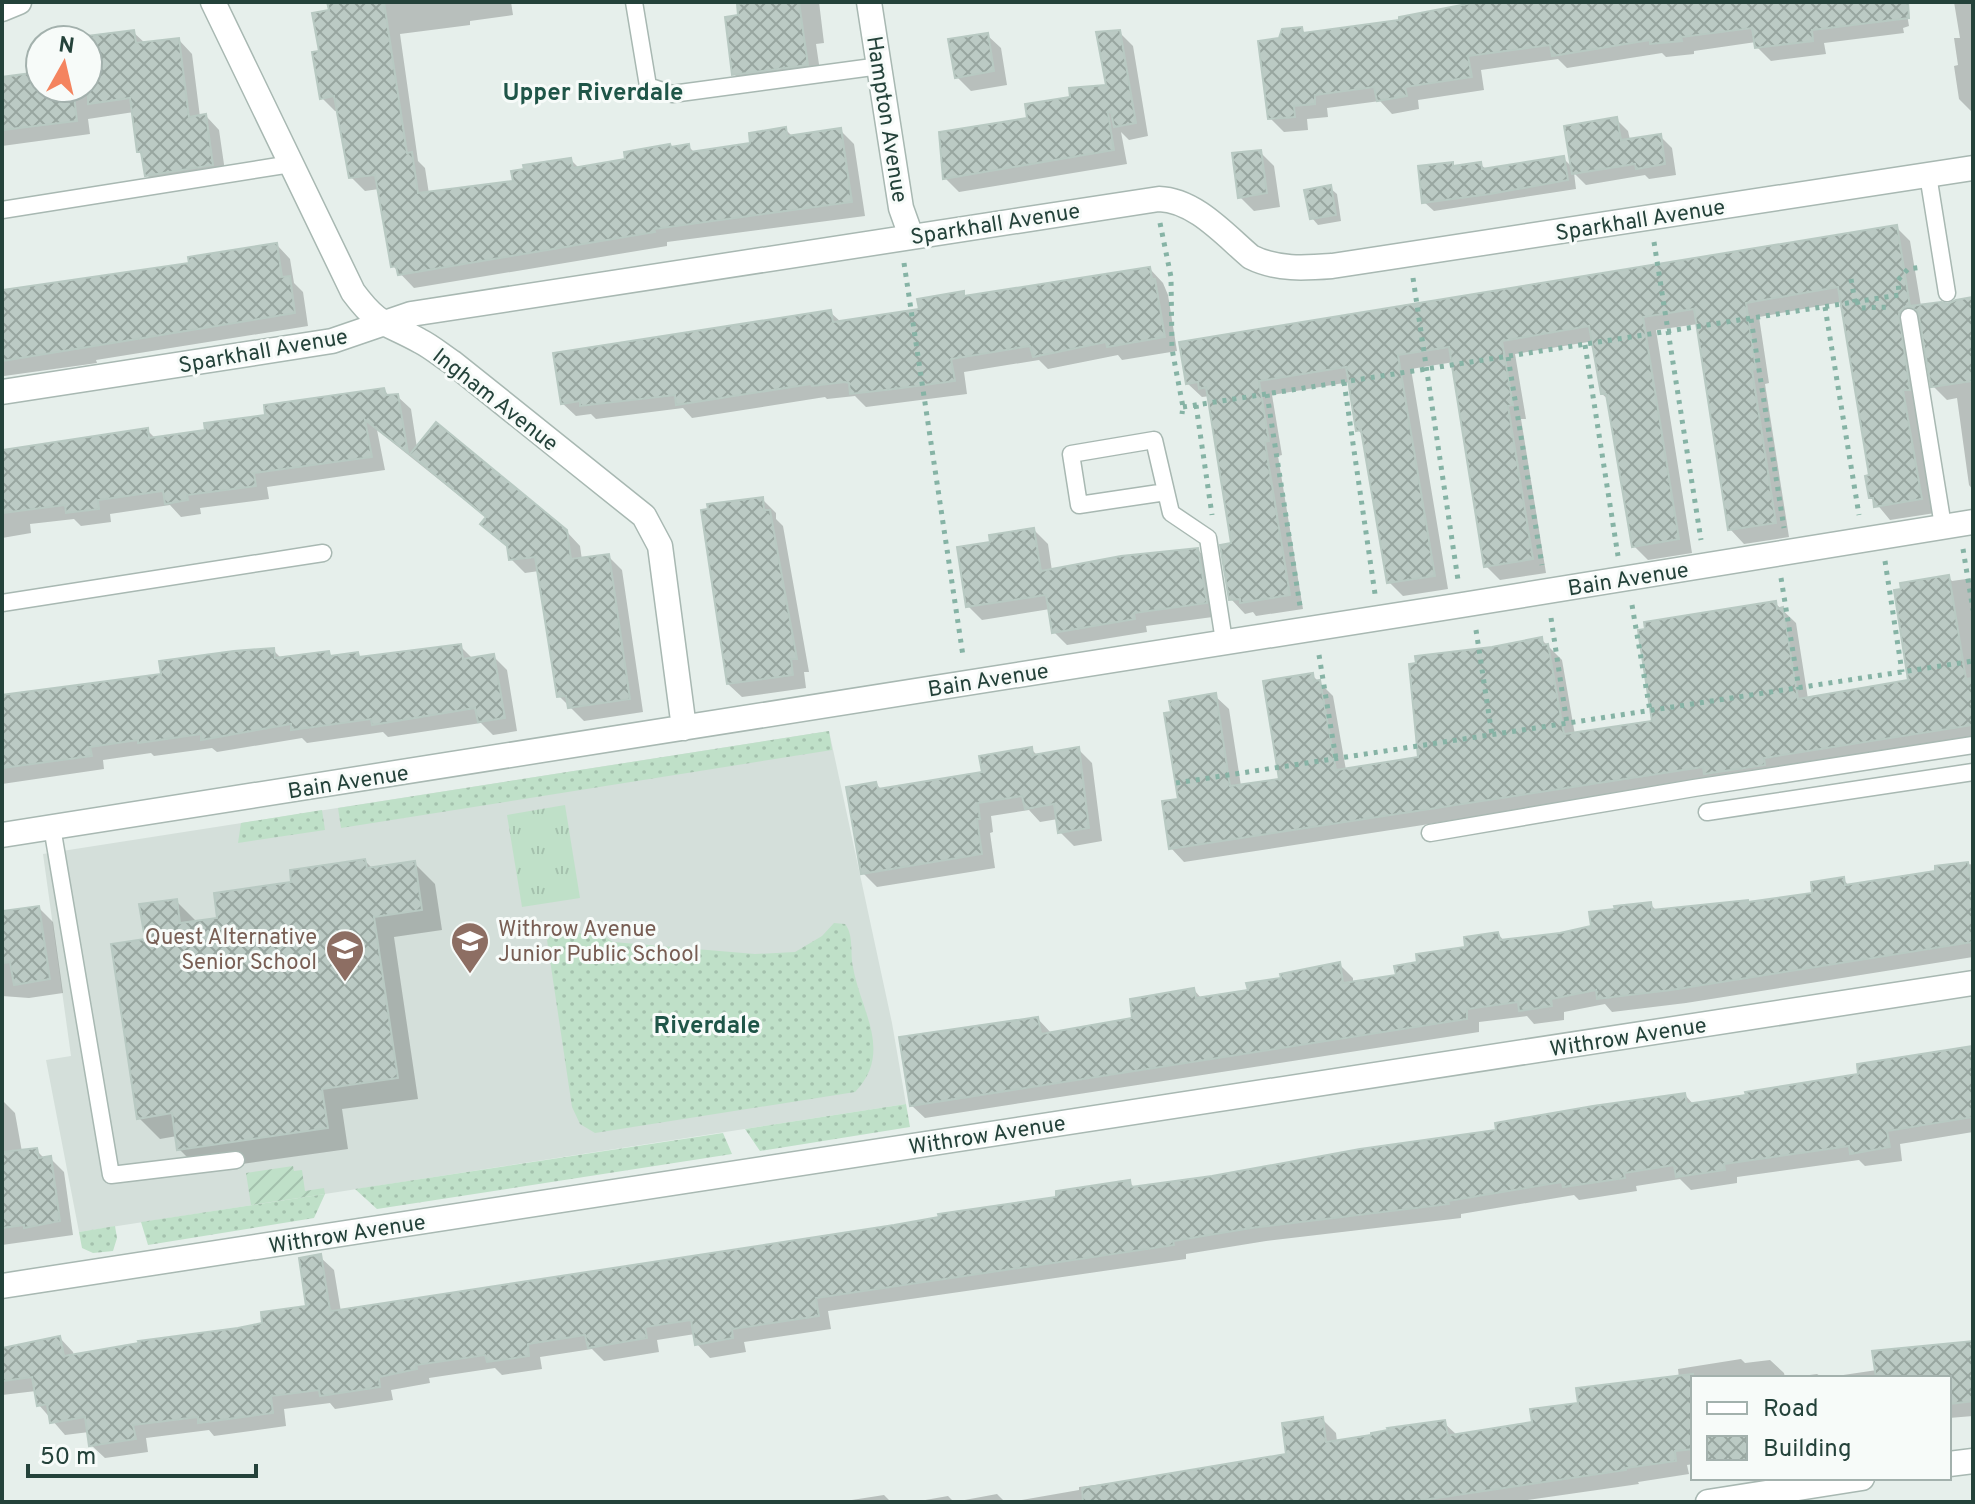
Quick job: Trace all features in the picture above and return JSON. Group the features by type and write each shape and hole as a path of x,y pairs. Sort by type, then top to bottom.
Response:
{"street":[{"path":"2,9 19,2"},
{"name":"Ingham Avenue","path":"213,2 353,292 366,310 381,324 419,340 453,363 644,516 660,546 684,728"},
{"name":"Hampton Avenue","path":"869,2 907,247"},
{"name":"Sparkhall Avenue","path":"2,392 332,341 411,314 528,294 907,247 1159,199 1179,202 1193,210 1251,257 1275,266 1301,268 1332,266 1973,168"},
{"name":"Bain Avenue","path":"2,835 1224,641 1469,615 1973,522"},
{"name":"Withrow Avenue","path":"2,1286 1973,983"},
{"path":"1951,1464 1973,1461"},
{"path":"1708,1502 1849,1480"}],"lane":[{"path":"634,2 648,86 672,94 880,66"},
{"path":"2,210 291,164"},
{"path":"1928,175 1947,293"},
{"path":"1909,317 1943,526"},
{"path":"1166,492 1079,505 1071,454 1154,440 1171,513 1208,538 1224,641"},
{"path":"2,603 323,553"},
{"path":"1430,833 1973,745"},
{"path":"1707,812 1973,772"},
{"path":"52,827 111,1175 236,1160"}],"path":[{"path":"1650,218 1702,549"},
{"path":"1160,222 1171,277 1172,349 1183,410 1267,394 1899,295 1898,280 1908,269"},
{"path":"907,247 964,662"},
{"path":"1410,254 1426,369 1492,735"},
{"path":"1851,279 1859,308 1896,307 1909,317"},
{"path":"1808,299 1810,309"},
{"path":"1768,306 1770,316"},
{"path":"1825,307 1860,523"},
{"path":"1719,314 1721,324"},
{"path":"1751,319 1785,536"},
{"path":"1585,345 1618,561"},
{"path":"1508,357 1543,573"},
{"path":"1344,382 1376,599"},
{"path":"1267,394 1301,611"},
{"path":"1963,548 1973,610"},
{"path":"1885,560 1902,672"},
{"path":"1781,577 1799,689"},
{"path":"1632,600 1650,711"},
{"path":"1550,613 1567,724"},
{"path":"1319,650 1336,759"},
{"path":"1176,783 1973,661"}],"shaded area":[{"name":"Withrow Avenue Junior Public School","path":"829,731 892,1023 906,1104 79,1232 46,1060 71,1056 43,854"}],"green space":[{"path":"829,731 832,750 341,828 338,808"},
{"path":"565,805 580,898 522,907 507,815"},
{"path":"322,810 325,830 238,843 241,823"},
{"path":"834,923 845,924 850,933 853,967 873,1046 872,1062 855,1092 595,1133 580,1124 572,1107 547,940 553,933 601,934 613,942 755,954 795,952 822,936"},
{"path":"906,1104 910,1127 760,1151 745,1129"},
{"path":"723,1133 732,1154 377,1209 355,1189"},
{"path":"293,1166 294,1171 302,1170 305,1191 324,1188 325,1194 251,1205 246,1173"},
{"path":"325,1194 314,1218 148,1245 141,1222"},
{"path":"115,1226 117,1238 113,1251 93,1253 82,1248 79,1232"}],"building":[{"path":"327,2 384,2 407,153 412,152 418,193 513,181 511,171 524,169 523,165 571,158 573,168 625,159 624,152 670,144 671,147 689,144 690,152 750,143 749,133 786,127 787,136 841,128 852,202 654,229 655,232 398,275 396,266 391,267 375,175 349,178 334,96 320,99 312,52 319,51 312,13 329,10"},
{"path":"799,2 808,65 732,75 725,17 738,15 737,4"},
{"path":"1477,2 1908,2 1909,18 1812,30 1813,41 1755,48 1752,28 1681,37 1682,41 1650,44 1650,40 1552,56 1550,45 1468,56 1472,77 1405,87 1407,96 1377,101 1374,87 1315,95 1315,104 1294,106 1295,117 1268,119 1258,41 1279,38 1282,29 1302,27 1303,33 1399,20 1399,17"},
{"path":"134,30 136,43 179,38 189,117 206,114 213,165 145,176 141,152 137,152 130,98 104,102 104,34"},
{"path":"1120,30 1136,123 1114,127 1111,112 1108,113 1114,150 943,179 939,132 1027,118 1025,104 1070,97 1069,88 1106,85 1096,32"},
{"path":"988,33 994,71 955,78 948,39"},
{"path":"24,74 24,104 75,104 77,121 2,130 2,77"},
{"path":"1617,117 1621,140 1661,134 1665,164 1636,169 1635,164 1572,174 1564,126"},
{"path":"1261,150 1267,193 1238,198 1232,153"},
{"path":"1564,156 1568,180 1422,203 1418,166 1481,162 1482,169"},
{"path":"1331,185 1336,215 1310,219 1304,190"},
{"path":"1897,225 1910,306 1948,304 1973,297 1973,381 1931,387 1918,311 1906,306 1899,314 1910,390 1903,390 1922,499 1874,507 1873,498 1869,498 1865,476 1869,475 1838,287 1746,303 1756,369 1752,370 1776,523 1728,530 1694,309 1643,317 1679,539 1632,547 1606,394 1601,394 1589,326 1502,341 1513,405 1508,406 1533,559 1484,567 1449,347 1398,355 1435,576 1387,583 1361,430 1356,431 1346,367 1259,381 1269,441 1265,442 1290,595 1240,603 1240,599 1229,600 1220,545 1231,543 1206,387 1199,389 1198,382 1186,384 1179,342"},
{"path":"277,243 282,277 290,276 295,313 2,361 2,290 189,263 188,257"},
{"path":"1150,267 1165,337 1107,347 1106,342 1033,357 1030,346 951,359 955,381 850,394 849,383 845,382 811,384 676,405 675,395 580,406 580,401 561,404 553,353 831,310 833,322 919,309 917,299 964,291 964,296"},
{"path":"384,388 386,395 398,394 408,453 365,420 372,457 254,473 256,486 187,495 188,500 165,504 163,491 98,500 99,509 66,513 65,505 2,513 2,450 148,428 149,438 205,430 204,423 265,415 264,405"},
{"path":"436,422 567,530 571,559 609,554 630,699 568,708 566,696 557,697 535,557 509,560 507,546 480,524 486,517 410,454"},
{"path":"763,497 764,510 770,510 797,659 791,659 793,675 727,684 701,510 708,509 707,504"},
{"path":"1034,528 1041,571 1121,556 1198,548 1207,603 1134,613 1135,619 1052,633 1046,595 966,607 957,547 990,542 989,535"},
{"path":"1949,575 1966,679 1973,678 1973,725 1764,758 1765,765 1704,774 1703,767 1169,849 1162,801 1178,799 1164,713 1171,712 1169,701 1216,693 1230,786 1279,779 1263,681 1313,673 1314,681 1320,680 1336,770 1418,757 1409,664 1416,663 1415,656 1492,647 1542,637 1543,645 1548,644 1564,734 1652,721 1638,630 1645,629 1644,622 1776,601 1777,609 1783,607 1798,699 1908,680 1894,590 1901,589 1900,583"},
{"path":"461,644 463,659 494,654 505,718 478,722 475,708 372,725 371,719 291,730 291,724 201,740 201,734 90,747 92,756 2,768 2,695 161,674 159,661 234,651 274,648 275,658 329,651 330,656 358,652 359,657"},
{"path":"1032,747 1033,755 1079,747 1089,828 1058,833 1054,804 1025,809 1022,796 978,803 982,854 861,874 846,787 876,782 878,789 982,772 979,756"},
{"path":"365,859 367,868 415,861 422,910 374,917 398,1078 322,1089 328,1128 177,1150 172,1113 137,1119 111,944 145,939 139,904 177,899 180,923 217,918 214,893 291,882 290,870"},
{"path":"1968,862 1973,894 1973,942 1671,990 1597,999 1596,990 1551,999 1552,1006 1519,1011 1518,1002 1467,1009 1467,1019 910,1106 899,1037 1038,1017 1041,1034 1132,1018 1130,999 1194,988 1196,998 1248,990 1246,983 1281,978 1280,974 1340,962 1343,983 1396,975 1394,966 1417,962 1416,954 1465,947 1464,937 1498,932 1500,940 1560,933 1591,926 1589,912 1615,909 1614,906 1651,902 1652,910 1748,902 1812,893 1811,882 1844,877 1845,885 1935,871 1935,866"},
{"path":"39,906 50,979 14,985 10,962 2,963 2,911"},
{"path":"1973,1046 1973,1117 1887,1131 1890,1147 1850,1154 1849,1146 1724,1164 1725,1170 1676,1177 1674,1165 1624,1173 1625,1178 1563,1187 1562,1182 1448,1201 1449,1204 1251,1228 1173,1241 1174,1245 816,1298 819,1316 732,1329 733,1338 695,1345 691,1320 645,1327 647,1338 588,1348 585,1335 528,1344 529,1356 487,1362 485,1355 416,1365 417,1369 379,1377 380,1387 320,1396 319,1390 271,1396 273,1413 198,1423 198,1417 133,1425 136,1439 89,1446 85,1417 50,1423 47,1404 37,1406 32,1377 2,1381 2,1348 60,1336 64,1356 138,1341 238,1328 262,1323 261,1312 306,1306 299,1258 321,1254 332,1311 894,1225 939,1217 938,1214 1056,1197 1056,1191 1130,1180 1131,1187 1212,1176 1360,1149 1496,1130 1495,1123 1593,1106 1685,1093 1687,1104 1746,1095 1745,1092 1858,1074 1857,1064"},
{"path":"37,1148 39,1158 51,1156 60,1221 24,1228 24,1225 2,1228 2,1152"},
{"path":"1973,1341 1973,1401 1951,1404 1951,1376 1876,1376 1872,1351"},
{"path":"1693,1374 1691,1449 1675,1451 1676,1461 1410,1502 1083,1502 1082,1488 1286,1454 1282,1423 1323,1417 1326,1442 1371,1435 1387,1428 1445,1420 1448,1436 1532,1422 1530,1409 1578,1403 1576,1388"}],"place":[{"name":"Withrow Avenue Junior Public School","path":"470,975"},
{"name":"Quest Alternative Senior School","path":"345,983"}],"district":[{"name":"Upper Riverdale","path":"593,92"},
{"name":"Riverdale","path":"707,1025"}]}
